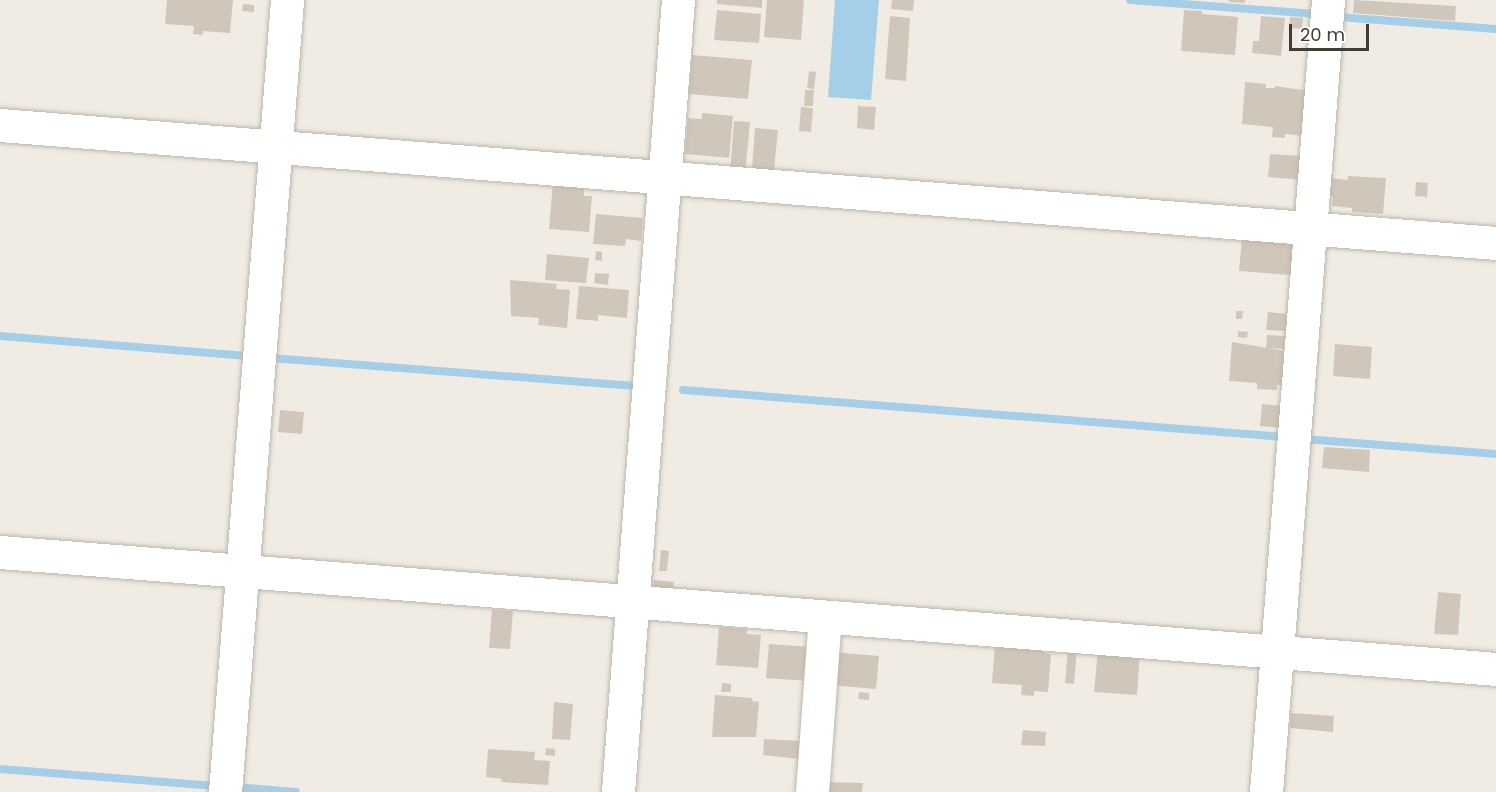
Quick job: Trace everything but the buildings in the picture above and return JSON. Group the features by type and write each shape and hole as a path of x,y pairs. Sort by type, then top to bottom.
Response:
{"street":[{"path":"225,792 287,0"},
{"path":"618,792 678,0"},
{"path":"1266,792 1328,0"},
{"path":"0,125 1496,243"},
{"path":"0,552 1496,669"},
{"path":"812,792 825,617"}],"water":[{"path":"835,0 879,0 871,100 828,97"}],"waterway":[{"path":"1130,0 1315,14"},
{"path":"1339,17 1496,29"},
{"path":"0,336 247,356"},
{"path":"271,358 635,386"},
{"path":"683,390 1284,437"},
{"path":"1304,439 1496,454"},
{"path":"0,769 215,786"},
{"path":"235,787 296,792"}]}
